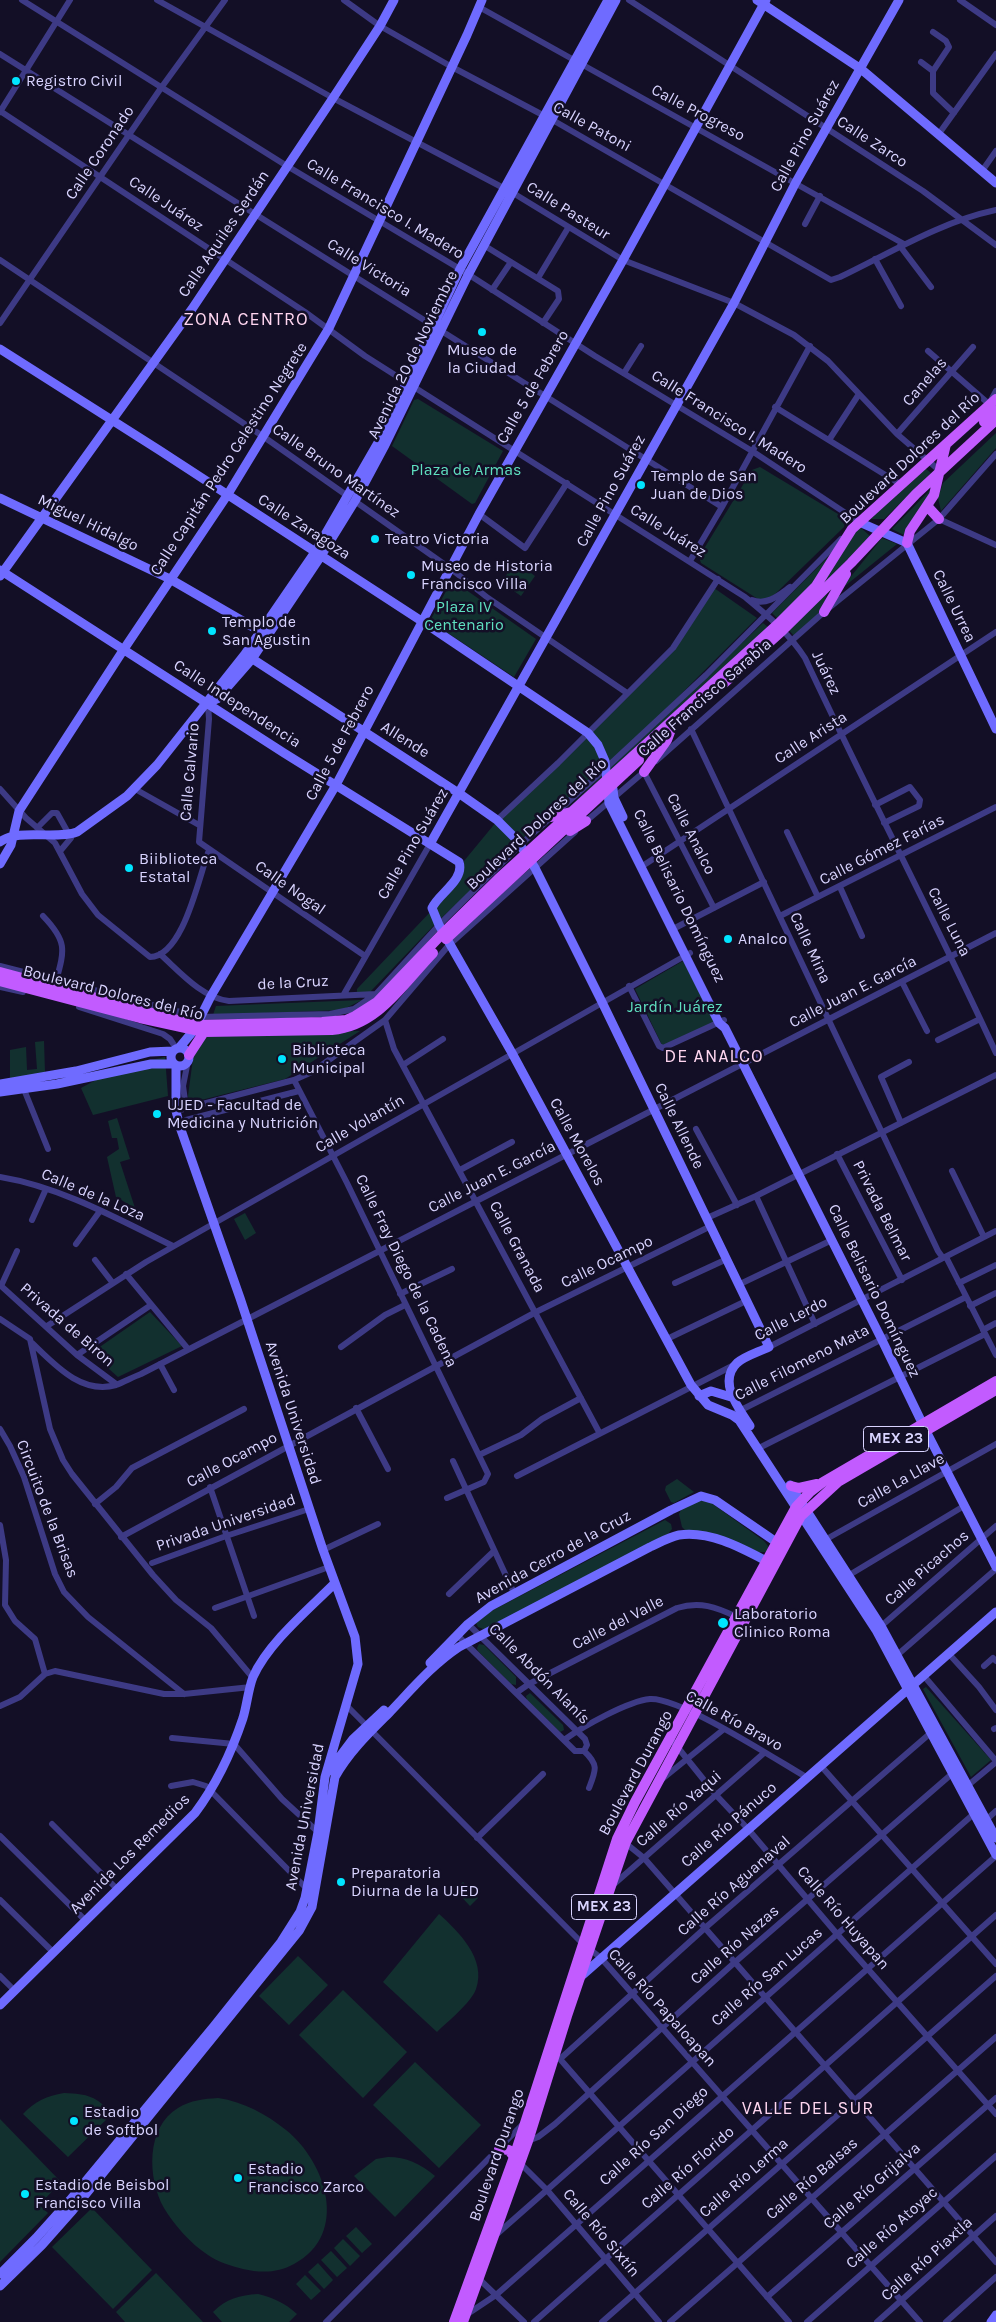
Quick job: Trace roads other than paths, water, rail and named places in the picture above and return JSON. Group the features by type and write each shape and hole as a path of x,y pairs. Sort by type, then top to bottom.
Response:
{"main road":[{"name":"Boulevard Dolores del Río","path":"0,981 127,1014 199,1026 322,1022 346,1020 355,1016 376,1002 444,935 528,857 572,812 610,786 781,627 816,586 856,525 900,484 994,404"},
{"path":"907,543 910,531 928,507 934,495 949,456 994,404"},
{"name":"Boulevard Dolores del Río","path":"528,857 554,839 851,562 943,468 996,420"},
{"path":"943,468 946,444"},
{"path":"928,507 939,519"},
{"path":"824,612 851,562"},
{"path":"644,772 667,740 670,732"},
{"path":"550,817 572,812"},
{"path":"554,839 586,822"},
{"name":"Boulevard Dolores del Río","path":"0,972 199,1026"},
{"path":"142,1002 153,1013"},
{"path":"127,1014 138,1026"},
{"path":"189,1055 199,1026"},
{"name":"Boulevard Durango","path":"801,1509 838,1482 996,1381"},
{"name":"Boulevard Durango","path":"554,2057 570,1983 612,1886 622,1840 656,1784 674,1743 801,1509 823,1482 996,1390"},
{"path":"791,1486 804,1488 823,1482"},
{"name":"Boulevard Durango","path":"691,1711 737,1617 771,1563"},
{"name":"Boulevard Durango","path":"454,2322 495,2236 517,2160 554,2057 580,1978 586,1947 635,1802 674,1743"},
{"name":"Boulevard Durango","path":"464,2319 482,2245 517,2160 528,2141 531,2119"},
{"path":"499,2149 509,2150 517,2160"}],"street":[{"name":"Calle Francisco I. Madero","path":"22,0 287,166 378,222 460,269 676,406 752,451 856,525"},
{"path":"0,112 70,0"},
{"name":"Calle Pasteur","path":"157,0 333,98 509,191 623,260 734,303 794,335 828,361 897,434 928,460 943,468"},
{"name":"Calle Coronado","path":"0,323 102,177 161,88 225,0"},
{"name":"Calle Patoni","path":"344,0 380,26 666,184 827,278 834,280 875,259"},
{"name":"Calle Aquiles Serdán","path":"1,573 43,518 255,215 380,26 394,0"},
{"name":"Avenida 20 de Noviembre","path":"70,835 81,830 135,789 208,704 217,698 264,634 318,554 352,499 409,385 437,327 460,269 509,191 578,62 608,0"},
{"name":"Avenida 20 de Noviembre","path":"578,62 616,0"},
{"name":"Calle Zarco","path":"629,0 962,218 996,245"},
{"name":"Calle Pino Suárez","path":"344,994 520,687 734,303 764,241 796,182 899,0"},
{"path":"960,0 996,25"},
{"path":"762,1 861,70 996,183"},
{"name":"Calle 5 de Febrero","path":"176,1049 199,1026 211,996 336,785 362,731 452,569 479,514 666,184 730,66 762,1"},
{"name":"Calle Progreso","path":"480,3 578,62 796,182 902,245"},
{"name":"Calle Capitán Pedro Celestino Negrete","path":"0,864 12,845 5,840 19,811 170,579 228,494 329,328 417,143 480,3"},
{"path":"933,32 946,41 949,47 933,71 933,94 954,113"},
{"name":"Calle Victoria","path":"0,54 130,134 255,215 354,274 722,507"},
{"path":"938,135 996,54"},
{"path":"921,62 933,71"},
{"name":"Calle Juárez","path":"0,112 102,177 224,260 329,328 365,356 409,385 690,561 745,597 767,615"},
{"path":"982,171 996,151"},
{"name":"Avenida 20 de Noviembre","path":"437,327 485,246 509,191"},
{"path":"805,224 820,196"},
{"path":"902,306 875,259 962,218 996,210"},
{"path":"538,278 568,228"},
{"path":"902,245 931,287"},
{"path":"485,246 554,288 560,295 543,323"},
{"name":"Calle Bruno Martínez","path":"0,260 264,437 452,569 488,598 627,693"},
{"path":"492,290 511,262"},
{"path":"624,373 641,346"},
{"path":"690,561 722,507 810,346"},
{"name":"Canelas","path":"897,434 973,347"},
{"name":"Calle Zaragoza","path":"0,349 228,494 588,733"},
{"path":"928,351 994,404"},
{"path":"994,404 996,391"},
{"path":"829,440 859,394"},
{"path":"775,407 900,484"},
{"name":"Calle Francisco Sarabia","path":"176,1111 294,1080 312,1072 385,1020 444,935 528,857 586,822 610,786 644,772 824,612 939,519 996,454"},
{"path":"479,514 525,548 566,483"},
{"name":"Miguel Hidalgo","path":"0,498 170,579 264,634"},
{"path":"939,519 996,545"},
{"path":"528,857 550,817 610,786 767,615 856,525 907,543"},
{"name":"Calle Urrea","path":"907,543 996,729"},
{"name":"Calle Independencia","path":"1,573 459,862 460,866 457,876 433,906 434,915"},
{"path":"497,820 675,646 718,579"},
{"path":"745,597 758,602 768,600 802,579"},
{"name":"Juárez","path":"767,615 793,640 842,735 875,805"},
{"name":"Calle Arista","path":"643,865 996,632"},
{"name":"Allende","path":"248,656 497,820"},
{"name":"Calle Calvario","path":"199,842 209,719 208,704"},
{"name":"Calle Mina","path":"691,729 938,1251 945,1258 959,1283 995,1353"},
{"name":"Calle Belisario Domínguez","path":"588,733 598,745 610,786 643,865 996,1568"},
{"name":"Calle Analco","path":"644,772 714,908"},
{"path":"875,805 910,786 920,800 919,806 884,823"},
{"path":"0,789 19,811 46,834 61,850 82,894 98,915 151,957 160,954 172,943 186,919 209,850"},
{"path":"135,789 199,825"},
{"name":"Calle Luna","path":"875,805 951,956 996,1053"},
{"name":"Calle Gómez Farías","path":"780,916 996,808"},
{"path":"37,828 56,812 70,835 70,840 61,850"},
{"name":"Calle Allende","path":"497,820 528,857 602,1002 768,1347"},
{"path":"788,832 818,897"},
{"path":"5,840 46,834 70,835"},
{"name":"Calle Nogal","path":"199,842 274,891 365,956"},
{"path":"675,927 764,882"},
{"path":"840,887 862,936"},
{"name":"Calle Morelos","path":"434,915 512,1053 691,1385 710,1407 736,1412"},
{"path":"43,916 57,933 63,944 64,953 56,980"},
{"name":"Calle Juan E. García","path":"0,1320 24,1334 56,1366 78,1381 99,1386 116,1384 246,1320 996,933"},
{"path":"0,966 142,1002 199,1026 330,1014 354,1009 376,994 444,935"},
{"path":"160,954 211,996"},
{"name":"Calle Volantín","path":"47,1326 112,1282 214,1222 688,954"},
{"path":"902,982 927,1031"},
{"path":"630,986 659,1046 667,1048 723,1024"},
{"path":"0,987 79,1007 166,1035 176,1049"},
{"name":"de la Cruz","path":"211,996 228,1001 344,994 376,994"},
{"path":"938,1040 980,1019"},
{"name":"Calle Granada","path":"385,1020 394,1049 599,1432"},
{"path":"403,1065 443,1039"},
{"path":"175,1065 171,1059 176,1049"},
{"path":"0,1092 150,1052 176,1049 185,1050 189,1055 183,1086 186,1108"},
{"path":"0,1084 57,1084 151,1064 183,1066 189,1055"},
{"path":"900,1123 881,1077 909,1062"},
{"name":"Avenida Universidad","path":"136,2126 281,1942 300,1912 307,1889 318,1832 325,1777 358,1664 356,1637 323,1550 214,1222 180,1127 176,1111 175,1065"},
{"name":"Calle Ocampo","path":"121,1536 536,1312 629,1268 737,1205 996,1075"},
{"name":"Calle Fray Diego de la Cadena","path":"294,1080 380,1250 479,1455 488,1477 484,1482 467,1490"},
{"path":"23,1085 48,1149"},
{"path":"180,1127 186,1120 299,1091"},
{"path":"696,1129 737,1205"},
{"path":"460,1170 512,1142"},
{"name":"Privada Belmar","path":"837,1154 902,1280"},
{"path":"952,1171 984,1237"},
{"name":"Calle de la Loza","path":"0,1177 46,1189 100,1211 173,1246"},
{"path":"32,1220 46,1189"},
{"path":"756,1196 815,1324"},
{"path":"76,1244 100,1211"},
{"name":"Calle Lerdo","path":"517,1476 599,1432 996,1231"},
{"path":"738,1285 832,1240"},
{"path":"0,1286 18,1251"},
{"path":"675,1284 727,1259"},
{"path":"95,1260 112,1282"},
{"path":"959,1283 996,1265"},
{"path":"400,1294 452,1269"},
{"path":"126,1274 188,1349"},
{"name":"Privada de Biron","path":"0,1286 47,1326 77,1355 116,1384"},
{"path":"970,1306 996,1293"},
{"name":"Calle Filomeno Mata","path":"736,1412 966,1297"},
{"path":"667,1339 746,1301"},
{"path":"77,1355 151,1305"},
{"path":"341,1347 385,1315 405,1305"},
{"path":"761,1447 984,1332 996,1323"},
{"path":"0,1706 20,1697 45,1674 55,1671 156,1693 184,1694 252,1682 227,1645 163,1587 95,1504 63,1460 46,1416 32,1343"},
{"path":"737,1363 731,1375 731,1397 736,1412 791,1486 801,1509"},
{"path":"160,1364 174,1390"},
{"path":"699,1396 711,1391 731,1397"},
{"path":"479,1455 521,1434 548,1415 581,1398"},
{"path":"356,1408 388,1468"},
{"path":"95,1504 116,1487 132,1468 244,1409"},
{"name":"Circuito de la Brisas","path":"0,1430 10,1446 24,1477 55,1574 64,1592 88,1617 184,1694"},
{"name":"Calle La Llave","path":"823,1541 996,1444"},
{"path":"761,1447 823,1541 895,1657 977,1811 996,1856"},
{"path":"453,1461 514,1593"},
{"path":"210,1487 254,1616"},
{"path":"447,1498 467,1490"},
{"name":"Avenida Cerro de la Cruz","path":"335,1777 369,1729 468,1624 492,1606 514,1593 689,1500 701,1496 715,1500 780,1545"},
{"path":"845,1578 964,1506"},
{"name":"Privada Universidad","path":"152,1563 226,1536 310,1509"},
{"path":"323,1550 378,1524"},
{"path":"0,1525 6,1560 3,1607 15,1621 30,1632 35,1640 45,1674"},
{"name":"Calle Picachos","path":"878,1628 996,1526"},
{"name":"Avenida Cerro de la Cruz","path":"325,1777 353,1739 369,1729 437,1663 480,1636 650,1547 679,1535 699,1536 725,1541 771,1563"},
{"path":"449,1594 494,1551"},
{"path":"215,1608 329,1567"},
{"path":"895,1657 996,1568"},
{"name":"Avenida Los Remedios","path":"0,2004 195,1813 210,1790 234,1744 252,1682 272,1648 335,1583"},
{"name":"Calle del Valle","path":"516,1693 529,1684 677,1608 694,1604 708,1604 737,1617"},
{"name":"Calle Río Pánuco","path":"570,1983 580,1978 806,1777 821,1766 996,1612"},
{"name":"Calle Abdón Alanís","path":"457,1635 577,1752 584,1751 587,1743 577,1731 468,1624"},
{"path":"949,1654 996,1710"},
{"path":"984,1666 993,1658 996,1661"},
{"path":"924,1676 996,1761 965,1788"},
{"name":"Calle Río Bravo","path":"564,1740 577,1731 623,1708 645,1700 665,1700 691,1711 724,1729 806,1777"},
{"name":"Calle Río Papaloapan","path":"347,1706 586,1947 601,1958 920,2322"},
{"path":"656,1784 688,1761 724,1729"},
{"name":"Calle Río Aguanaval","path":"554,2057 632,1993 934,1730"},
{"path":"172,1738 234,1744 282,1799 318,1832"},
{"name":"Calle Río Huyapan","path":"674,1743 716,1795 748,1829 837,1934 996,2114"},
{"path":"584,1751 594,1760 596,1766 589,1788"},
{"name":"Calle Río Yaqui","path":"612,1886 764,1753"},
{"path":"821,1766 996,1964"},
{"name":"Calle Río Nazas","path":"528,2141 546,2131 734,1963 956,1771"},
{"path":"478,1838 543,1774"},
{"name":"Avenida Universidad","path":"0,2286 244,2002 307,1918 315,1890 335,1777"},
{"path":"171,1786 193,1782 203,1784 307,1889"},
{"path":"977,1811 986,1820 996,1838"},
{"name":"Calle Río San Lucas","path":"482,2245 548,2190 977,1811"},
{"path":"986,1820 996,1812"},
{"path":"52,1824 117,1889"},
{"path":"0,1836 86,1920"},
{"path":"622,1840 644,1858 996,2262"},
{"name":"Calle Río San Diego","path":"464,2319 496,2295 721,2095 996,1856"},
{"path":"0,1900 53,1952"},
{"name":"Calle Río Florido","path":"534,2322 996,1915"},
{"path":"0,1976 14,1990"},
{"name":"Calle Río Lerma","path":"602,2322 996,1976"},
{"name":"Calle Río Balsas","path":"670,2322 996,2037"},
{"path":"554,2057 588,2092 709,2228 789,2322"},
{"name":"Calle Río Grijalva","path":"767,2296 996,2098"},
{"path":"326,2322 531,2119"},
{"name":"Calle Río Atoyac","path":"807,2322 996,2156"},
{"name":"Calle Río Sixtín","path":"517,2160 548,2190 659,2322"},
{"name":"Calle Río Piaxtla","path":"877,2322 996,2216"},
{"name":"Avenida Universidad","path":"0,2274 39,2242"},
{"path":"475,2275 524,2322"},
{"path":"946,2322 996,2277"},
{"path":"991,2322 996,2315"}],"place":[{"name":"Registro Civil","path":"16,81"},
{"name":"Museo de la Ciudad","path":"482,332"},
{"name":"Templo de San Juan de Dios","path":"641,485"},
{"name":"Teatro Victoria","path":"375,539"},
{"name":"Museo de Historia Francisco Villa","path":"411,575"},
{"name":"Templo de San Agustin","path":"212,631"},
{"name":"Biiblioteca Estatal","path":"129,868"},
{"name":"Analco","path":"728,939"},
{"name":"Biblioteca Municipal","path":"282,1059"},
{"name":"UJED - Facultad de Medicina y Nutrición","path":"157,1114"},
{"name":"Laboratorio Clinico Roma","path":"723,1623"},
{"name":"Preparatoria Diurna de la UJED","path":"341,1882"},
{"name":"Estadio de Softbol","path":"74,2121"},
{"name":"Estadio Francisco Zarco","path":"238,2178"},
{"name":"Estadio de Beisbol Francisco Villa","path":"25,2194"}],"district":[{"name":"ZONA CENTRO","path":"246,320"},
{"name":"DE ANALCO","path":"714,1057"},
{"name":"VALLE DEL SUR","path":"808,2109"}],"park label":[{"name":"Plaza de Armas","path":"466,470"},
{"name":"Plaza IV Centenario","path":"464,616"},
{"name":"Jardín Juárez","path":"675,1007"}]}
